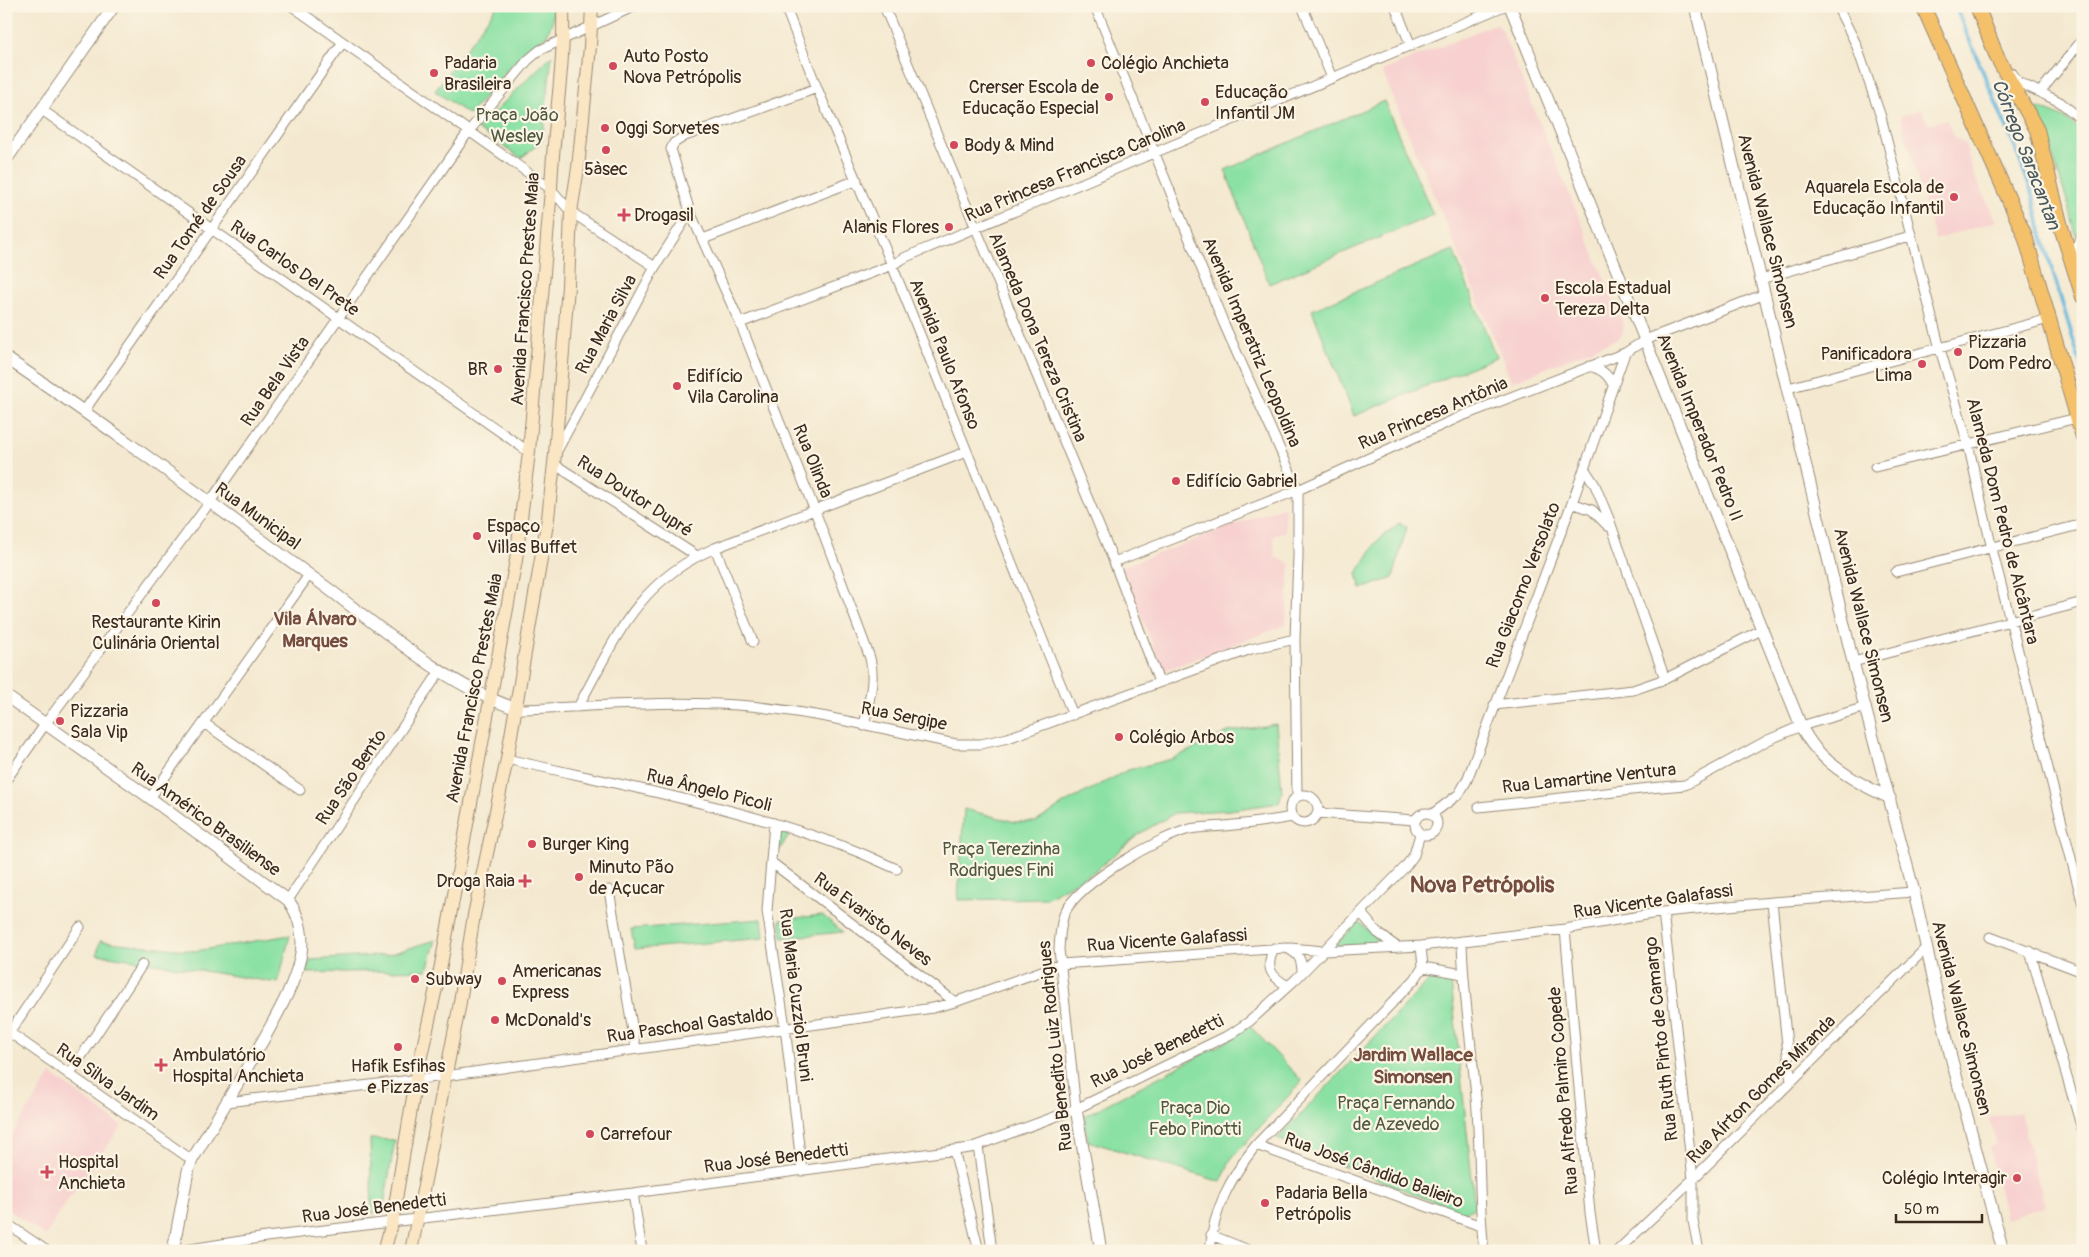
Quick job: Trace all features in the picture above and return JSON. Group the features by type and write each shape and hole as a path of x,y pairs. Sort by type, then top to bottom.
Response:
{"main road":[{"name":"Avenida Francisco Prestes Maia","path":"384,1251 392,1223 416,1079 440,970 516,560 529,452 551,189 552,147 564,38 563,6"},
{"path":"411,1251 459,1008 474,915 507,759 548,518 555,459 568,286 571,212 578,168 592,26 592,6"},
{"path":"1923,6 2019,223 2083,437"},
{"path":"1978,8 1997,57 2023,102 2036,130 2061,227 2082,293"}],"street":[{"path":"6,160 114,6"},
{"path":"292,6 551,189 571,212 655,267"},
{"name":"Rua Bela Vista","path":"6,780 210,502 469,131 528,60 540,50 636,6"},
{"name":"Avenida Paulo Afonso","path":"785,6 817,88 892,265 1073,715"},
{"name":"Alameda Dona Tereza Cristina","path":"884,6 1114,562 1159,682"},
{"name":"Avenida Imperatriz Leopoldina","path":"1095,6 1224,324 1298,490 1295,639 1297,797"},
{"path":"1302,6 1332,78"},
{"path":"1395,6 1411,46"},
{"name":"Rua Princesa Francisca Carolina","path":"740,323 892,265 906,257 1156,154 1504,6"},
{"name":"Avenida Imperador Pedro II","path":"1510,6 1801,726 1815,748 1839,769 1868,788 1890,798"},
{"name":"Avenida Wallace Simonsen","path":"1695,6 1854,662 1914,892 1950,1053 2003,1251"},
{"name":"Alameda Dom Pedro de Alcântara","path":"1837,6 1856,44 1880,117 1940,349 1968,444 1992,549 2081,889 2083,905"},
{"path":"1978,8 2013,75 2023,84 2060,102 2083,121"},
{"path":"2041,92 2083,39"},
{"name":"Rua Tomé de Sousa","path":"84,412 342,42"},
{"name":"Rua Olinda","path":"817,88 684,136 674,143 671,149 690,212 740,323 815,511 872,667 872,687 864,726"},
{"name":"Rua Carlos Del Prete","path":"42,110 529,452"},
{"path":"703,239 857,180"},
{"name":"Rua Maria Silva","path":"555,459 655,267 690,212"},
{"path":"2076,277 2075,254 2083,235"},
{"path":"1761,279 1910,236"},
{"name":"Rua Princesa Antônia","path":"1114,562 1298,490 1462,416 1625,353 1645,340 1765,294"},
{"path":"1788,388 2049,319"},
{"name":"Rua Giacomo Versolato","path":"1431,815 1452,800 1464,788 1572,503 1625,353"},
{"name":"Rua Municipal","path":"6,358 210,502 440,671 491,700"},
{"path":"1589,366 1602,370 1607,374 1613,385"},
{"path":"1875,467 2077,418"},
{"path":"578,708 624,625 638,604 654,586 697,556 966,452"},
{"name":"Rua Doutor Dupré","path":"555,459 697,556"},
{"path":"1584,468 1595,485 1615,537 1665,679"},
{"path":"1572,503 1588,508 1596,513 1615,537"},
{"path":"1896,572 1992,549 2083,524"},
{"path":"715,548 753,642"},
{"path":"150,798 309,575"},
{"path":"1854,662 2083,602"},
{"path":"1494,705 1633,690 1665,679 1763,630"},
{"name":"Rua Sergipe","path":"491,700 516,709 688,704 738,705 812,715 957,744 981,744 1008,738 1251,650 1295,639"},
{"name":"Rua São Bento","path":"288,900 440,671"},
{"name":"Rua Américo Brasiliense","path":"6,696 150,798 288,900"},
{"name":"Rua Lamartine Ventura","path":"1480,807 1650,788 1678,787 1692,782 1768,740 1801,726 1866,707"},
{"path":"204,723 300,790"},
{"name":"Rua Ângelo Picoli","path":"507,759 667,795 774,823 847,847 897,869"},
{"path":"1297,797 1310,797 1316,804 1317,813 1312,820 1304,823 1292,816 1291,804 1297,797"},
{"path":"1317,813 1415,820 1424,813 1431,815 1436,820 1435,830 1430,835 1420,834 1415,828 1415,820"},
{"name":"Rua Benedito Luiz Rodrigues","path":"1101,1251 1076,1109 1060,933 1064,913 1086,888 1138,852 1166,837 1204,826 1267,822 1292,816"},
{"name":"Rua Maria Cuzziol Bruni","path":"774,823 767,911 785,1027 802,1171"},
{"path":"1324,951 1406,866 1414,855 1420,834"},
{"name":"Rua Evaristo Neves","path":"771,862 955,1002"},
{"path":"609,890 636,1049"},
{"name":"Rua Vicente Galafassi","path":"1286,948 1324,951 1421,946 1565,929 1663,912 1914,892"},
{"path":"173,1251 188,1171 192,1160 285,999 301,958 302,940 300,924 288,900"},
{"path":"1772,902 1792,1082"},
{"name":"Rua Ruth Pinto de Camargo","path":"1663,912 1693,1179 1693,1220 1699,1251"},
{"path":"1362,913 1378,933 1397,947"},
{"path":"7,1034 80,927"},
{"name":"Rua Alfredo Palmiro Copede","path":"1565,929 1590,1213 1596,1251"},
{"path":"1990,937 2083,972"},
{"path":"1462,941 1463,974 1476,1099 1481,1226 1484,1251"},
{"path":"1210,1251 1211,1235 1219,1205 1238,1168 1256,1144 1392,1004 1423,967 1421,946"},
{"path":"1288,986 1274,976 1270,970 1269,963 1274,948 1293,950 1301,959 1302,973"},
{"name":"Rua Vicente Galafassi","path":"1062,964 1274,948"},
{"name":"Rua Aírton Gomes Miranda","path":"1617,1251 1792,1082 1926,948"},
{"name":"Rua José Benedetti","path":"178,1251 266,1237 633,1193 978,1146 1076,1109 1231,1034 1250,1022 1324,951"},
{"path":"2030,951 2083,1132"},
{"name":"Rua Paschoal Gastaldo","path":"227,1102 445,1076 785,1027 933,1008 1062,964"},
{"path":"69,1075 142,965"},
{"path":"1423,967 1463,974"},
{"name":"Rua Silva Jardim","path":"7,1034 192,1160"},
{"name":"Rua José Cândido Balieiro","path":"1256,1144 1481,1226"},
{"path":"978,1146 992,1251"},
{"path":"954,1150 979,1251"},
{"path":"633,1193 642,1251"},
{"path":"6,1222 47,1251"},
{"path":"1211,1235 1251,1251"}],"shaded area":[{"path":"1492,25 1497,25 1501,29 1624,326 1623,333 1619,338 1512,382 1382,71"},
{"name":"Aquarela Escola de Educação Infantil","path":"1922,109 1928,124 1947,119 1953,136 1965,143 1973,173 1997,221 1935,240 1900,116"},
{"path":"1285,506 1285,531 1274,536 1275,557 1290,564 1286,625 1163,671 1122,567"},
{"name":"Hospital Anchieta","path":"51,1074 122,1126 67,1201 45,1236 6,1208 6,1144"},
{"name":"Colégio Interagir","path":"2020,1112 2045,1207 2006,1218 1989,1148 1996,1144 1990,1118"}],"green space":[{"path":"497,6 553,6 553,20 547,35 513,63 469,115 435,91"},
{"name":"Praça João Wesley","path":"552,55 542,141 521,158 477,129"},
{"path":"1384,101 1433,215 1269,284 1225,170"},
{"path":"2037,108 2062,117 2083,134 2083,227 2076,236 2069,207"},
{"path":"1453,250 1496,357 1354,416 1312,310"},
{"path":"1399,523 1407,527 1393,578 1361,589 1357,573 1377,541"},
{"name":"Praça Terezinha Rodrigues Fini","path":"1276,724 1282,791 1279,803 1230,810 1175,813 1139,834 1095,871 1046,898 958,900 964,809 1015,822 1036,822 1065,803 1128,770 1172,759 1228,732"},
{"path":"778,828 791,833 774,857"},
{"path":"822,915 843,932 782,938 780,920"},
{"path":"762,919 764,938 635,949 631,929"},
{"path":"1359,922 1385,946 1334,946"},
{"path":"290,935 278,983 97,954 100,941 196,951"},
{"path":"436,940 427,970 306,973 310,960 387,955"},
{"name":"Praça Fernando de Azevedo","path":"1434,975 1451,981 1475,1208 1462,1213 1277,1139"},
{"name":"Praça Dio Febo Pinotti","path":"1249,1025 1302,1081 1231,1159 1221,1182 1088,1141 1084,1116 1230,1040"},
{"path":"370,1139 395,1140 383,1210 380,1213 372,1213"}],"waterway":[{"name":"Córrego Saracantan","path":"1955,6 2033,195 2042,236 2083,372"}],"place":[{"name":"Colégio Anchieta","path":"1091,63"},
{"name":"Auto Posto Nova Petrópolis","path":"613,66"},
{"name":"Padaria Brasileira","path":"434,73"},
{"name":"Crerser Escola de Educação Especial","path":"1109,97"},
{"name":"Educação Infantil JM","path":"1205,102"},
{"name":"Oggi Sorvetes","path":"605,128"},
{"name":"Body & Mind","path":"954,145"},
{"name":"5àsec","path":"606,150"},
{"name":"Aquarela Escola de Educação Infantil","path":"1954,197"},
{"name":"Drogasil","path":"624,215"},
{"name":"Alanis Flores","path":"949,227"},
{"name":"Escola Estadual Tereza Delta","path":"1545,298"},
{"name":"Pizzaria Dom Pedro","path":"1958,352"},
{"name":"Panificadora Lima","path":"1922,364"},
{"name":"BR","path":"498,369"},
{"name":"Edifício Vila Carolina","path":"677,386"},
{"name":"Edifício Gabriel","path":"1176,481"},
{"name":"Espaço Villas Buffet","path":"477,536"},
{"name":"Restaurante Kirin Culinária Oriental","path":"156,603"},
{"name":"Pizzaria Sala Vip","path":"60,721"},
{"name":"Colégio Arbos","path":"1119,737"},
{"name":"Burger King","path":"532,844"},
{"name":"Minuto Pão de Açucar","path":"579,877"},
{"name":"Droga Raia","path":"525,881"},
{"name":"Subway","path":"415,979"},
{"name":"Americanas Express","path":"502,981"},
{"name":"McDonald's","path":"495,1020"},
{"name":"Hafik Esfihas e Pizzas","path":"398,1047"},
{"name":"Ambulatório Hospital Anchieta","path":"161,1065"},
{"name":"Carrefour","path":"590,1134"},
{"name":"Hospital Anchieta","path":"47,1172"},
{"name":"Colégio Interagir","path":"2017,1178"},
{"name":"Padaria Bella Petrópolis","path":"1265,1203"}],"district":[{"name":"Vila Álvaro Marques","path":"315,629"},
{"name":"Nova Petrópolis","path":"1482,884"},
{"name":"Jardim Wallace Simonsen","path":"1413,1065"}]}
